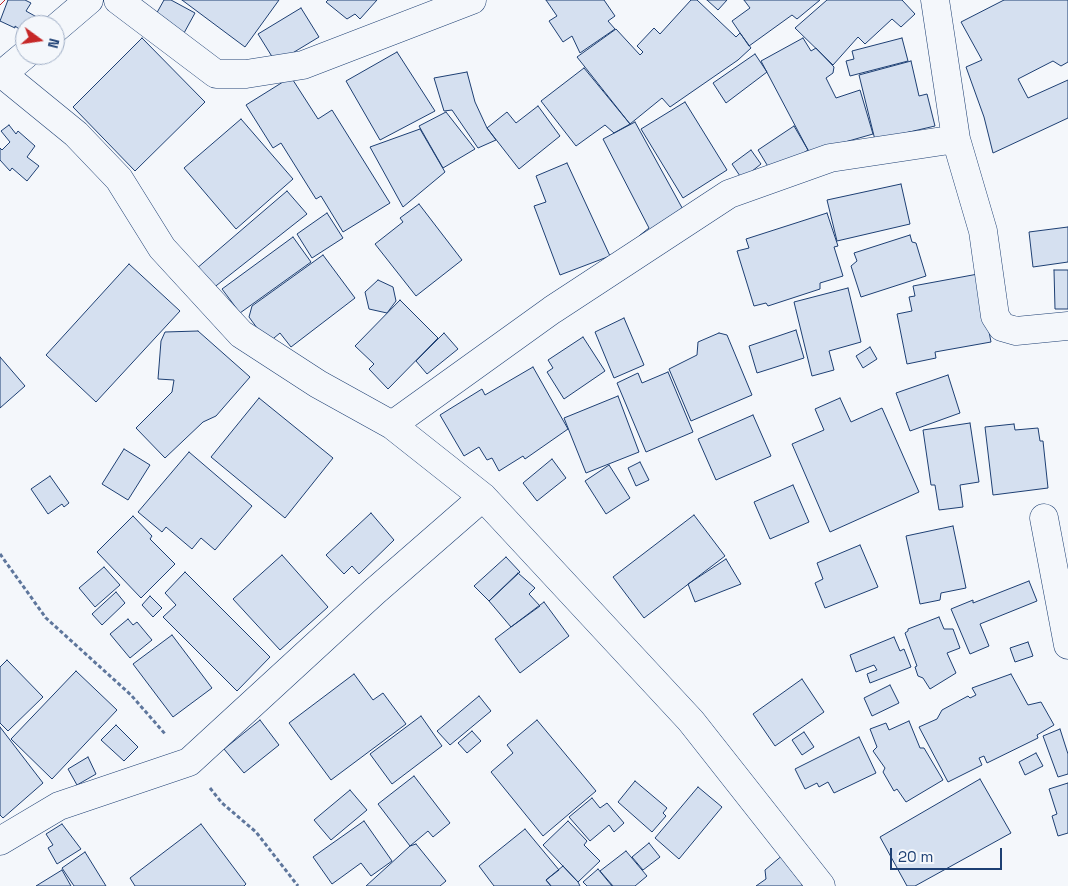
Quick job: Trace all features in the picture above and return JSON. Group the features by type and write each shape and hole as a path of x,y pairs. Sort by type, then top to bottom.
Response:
{"street":[{"path":"65,20 89,0"},
{"path":"118,0 216,74 246,74 303,65 472,0"},
{"path":"935,0 956,138 982,231 995,316 1002,327 1016,331 1068,326"},
{"path":"15,63 1,74 76,134 118,179 162,248 241,334 318,384 392,425 482,497 691,721 821,886"},
{"path":"392,425 552,310 729,194 830,158 956,138"},
{"path":"0,841 59,806 189,762 374,592 482,497"},
{"path":"1044,518 1068,645"}],"path":[{"path":"0,554 46,618 132,695 222,803 256,832 298,886"}],"building":[{"path":"8,0 25,0 31,3 26,11 33,15 15,15 15,28 0,21"},
{"path":"164,0 171,0 195,13 184,33 154,18"},
{"path":"182,0 279,0 245,47"},
{"path":"328,0 377,0 360,19 355,14 347,19 326,2"},
{"path":"546,0 604,0 615,16 608,21 615,29 580,53 572,36 563,42 549,21 557,16"},
{"path":"691,0 697,0 736,37 740,33 751,48 738,60 670,107 662,98 630,124 577,57 616,29 640,55 643,52 637,46 654,28 660,34"},
{"path":"707,0 727,0 718,10"},
{"path":"744,0 820,0 797,19 792,15 749,46 732,21 750,8"},
{"path":"827,0 902,0 915,14 901,27 892,19 865,44 858,37 833,65 795,28"},
{"path":"1004,0 1068,0 1068,62 1061,66 1053,61 1018,79 1028,98 1068,80 1068,118 993,153 984,117 966,67 982,60 961,22"},
{"path":"301,8 319,37 276,63 258,34"},
{"path":"142,38 205,102 135,171 73,107"},
{"path":"803,38 811,51 816,48 834,67 833,73 826,78 836,98 860,90 873,134 810,152 808,150 761,61"},
{"path":"902,38 908,61 850,76 846,61 854,59 852,51"},
{"path":"397,52 435,111 380,140 346,81"},
{"path":"755,54 767,72 726,103 713,83"},
{"path":"911,61 919,96 927,94 935,126 875,140 859,75"},
{"path":"584,68 630,124 614,133 605,125 576,146 541,101"},
{"path":"467,72 475,102 487,128 496,140 478,148 452,110 444,111 434,78"},
{"path":"291,77 318,119 332,110 390,203 343,232 321,196 316,199 281,143 273,148 246,105"},
{"path":"685,102 727,170 683,198 641,129"},
{"path":"538,106 560,136 519,169 487,128 507,112 516,123"},
{"path":"446,112 475,149 443,168 419,126"},
{"path":"241,119 293,179 236,229 184,168"},
{"path":"635,122 686,215 642,242 639,236 649,228 603,139"},
{"path":"9,125 16,134 18,131 35,146 27,157 39,166 27,181 12,168 10,171 0,160 0,148 2,150 10,142 1,131"},
{"path":"794,126 808,150 772,173 758,150"},
{"path":"420,129 445,172 403,207 370,147"},
{"path":"751,150 761,164 742,179 732,164"},
{"path":"567,163 610,256 560,275 534,206 546,202 536,176"},
{"path":"901,184 910,224 837,241 827,200"},
{"path":"287,191 307,214 212,289 196,269"},
{"path":"419,204 462,260 416,296 375,244 403,222 400,218"},
{"path":"327,213 343,238 312,258 297,234"},
{"path":"827,213 838,246 834,247 843,276 820,283 820,289 768,306 766,303 754,306 737,251 749,248 746,239"},
{"path":"1068,227 1068,262 1033,267 1029,232"},
{"path":"910,235 912,242 916,243 926,276 861,297 851,266 857,261 854,253"},
{"path":"293,237 311,262 240,313 222,289"},
{"path":"323,255 355,298 291,347 280,333 268,343 249,317 252,306"},
{"path":"129,264 180,311 96,402 46,355"},
{"path":"1054,270 1068,270 1068,309 1055,309"},
{"path":"978,274 991,342 935,352 936,358 907,364 897,314 912,311 909,297 915,296 913,286"},
{"path":"378,280 393,287 396,301 387,313 369,309 365,292"},
{"path":"848,288 861,342 829,351 834,370 812,376 794,302"},
{"path":"400,300 438,338 388,389 369,369 374,364 355,346"},
{"path":"624,318 644,365 614,378 595,332"},
{"path":"796,330 804,358 757,373 749,346"},
{"path":"198,331 250,377 216,416 203,422 165,458 136,428 172,392 174,380 158,379 161,341 165,332"},
{"path":"444,333 458,349 427,374 416,361"},
{"path":"719,333 727,335 752,395 691,421 669,369 697,355 698,342"},
{"path":"583,337 605,371 564,399 547,372 553,368 548,360"},
{"path":"870,347 877,359 863,368 856,356"},
{"path":"0,357 25,386 0,408"},
{"path":"533,367 568,429 525,459 523,456 499,471 492,458 487,460 479,447 464,456 440,415 482,389 485,395"},
{"path":"668,372 693,432 646,452 617,383 638,373 642,383"},
{"path":"948,375 960,413 910,431 896,393"},
{"path":"618,396 639,452 586,473 564,418"},
{"path":"259,398 333,458 285,518 211,457"},
{"path":"840,398 851,422 882,408 919,492 830,532 792,444 824,430 815,409"},
{"path":"753,415 771,456 716,480 698,439"},
{"path":"970,423 979,482 960,485 963,507 939,510 935,485 931,485 923,430"},
{"path":"1014,424 1015,430 1038,428 1040,441 1043,441 1048,488 993,495 985,427"},
{"path":"124,449 150,465 128,500 102,484"},
{"path":"189,452 252,506 215,550 201,538 192,549 166,527 162,532 138,512"},
{"path":"552,459 566,478 537,501 523,483"},
{"path":"640,462 649,480 636,486 628,468"},
{"path":"609,465 630,498 606,514 585,481"},
{"path":"50,476 69,503 64,507 62,504 48,514 31,489"},
{"path":"793,485 809,522 770,539 754,502"},
{"path":"371,513 394,540 359,574 352,566 344,574 326,555"},
{"path":"694,515 725,556 644,618 613,577"},
{"path":"133,516 152,536 150,539 175,564 141,598 97,552"},
{"path":"953,526 966,588 941,593 940,600 920,604 906,536"},
{"path":"860,545 878,587 825,608 815,583 823,579 817,563"},
{"path":"282,555 328,607 280,650 233,599"},
{"path":"506,557 520,572 489,601 474,586"},
{"path":"726,559 741,584 695,602 688,584"},
{"path":"104,567 120,585 95,607 79,588"},
{"path":"185,572 270,657 237,691 163,617 176,605 165,593"},
{"path":"518,573 535,588 529,594 540,606 511,627 489,601"},
{"path":"1029,581 1037,601 980,624 989,646 970,654 951,609 973,600 973,603"},
{"path":"116,592 125,603 102,625 92,614"},
{"path":"150,596 162,608 153,617 142,605"},
{"path":"544,602 569,636 520,673 495,639"},
{"path":"939,617 944,629 953,629 960,648 947,653 956,673 930,689 923,678 918,676 915,667 917,666 905,633 908,629"},
{"path":"128,619 133,625 137,622 152,640 130,658 110,634"},
{"path":"172,635 212,688 173,717 133,664"},
{"path":"894,637 900,651 904,649 911,667 870,683 867,674 877,670 874,665 856,672 850,655"},
{"path":"1028,642 1033,656 1015,662 1010,648"},
{"path":"7,660 43,697 8,731 0,723 0,667"},
{"path":"76,671 117,710 52,779 11,739"},
{"path":"354,674 373,700 383,693 406,724 331,780 289,723"},
{"path":"1011,674 1028,705 1041,702 1054,725 1037,735 1038,738 987,763 984,756 979,758 982,765 948,782 919,727 937,719 942,710 968,696 970,698 976,695 972,688"},
{"path":"802,679 824,712 775,746 753,714"},
{"path":"890,685 899,703 872,716 864,698"},
{"path":"479,696 491,711 450,745 437,731"},
{"path":"421,716 442,746 392,784 370,754"},
{"path":"260,720 279,745 244,773 224,749"},
{"path":"537,720 596,791 543,836 491,772 513,753 507,745"},
{"path":"909,721 920,748 924,748 943,780 906,802 897,789 894,791 883,772 885,768 873,751 877,747 870,729 886,723 889,730"},
{"path":"116,725 138,747 124,761 101,740"},
{"path":"0,727 43,783 3,818 0,815"},
{"path":"1060,729 1068,754 1068,774 1058,777 1043,736"},
{"path":"472,731 481,741 467,753 458,743"},
{"path":"804,732 814,747 802,755 792,740"},
{"path":"859,737 876,773 834,793 828,782 819,787 817,783 805,789 795,769"},
{"path":"1036,753 1043,766 1025,775 1019,762"},
{"path":"88,757 96,774 77,785 68,769"},
{"path":"414,776 450,823 433,837 428,831 410,846 378,804"},
{"path":"980,779 1011,833 915,886 907,886 880,837"},
{"path":"635,781 667,808 663,813 666,816 652,832 618,802"},
{"path":"1068,783 1068,833 1058,836 1052,816 1057,814 1049,789"},
{"path":"698,787 722,807 679,859 655,838"},
{"path":"350,790 367,810 331,840 314,820"},
{"path":"592,798 600,808 607,803 624,823 614,832 609,825 590,841 569,817"},
{"path":"364,821 392,861 371,876 361,863 332,884 313,857"},
{"path":"568,821 587,841 584,845 600,861 578,882 543,845"},
{"path":"62,824 81,849 57,864 48,848 53,845 46,834"},
{"path":"201,824 246,884 244,886 135,886 130,878"},
{"path":"525,829 559,870 546,880 551,886 494,886 479,866"},
{"path":"649,843 660,857 643,870 632,857"},
{"path":"416,844 446,881 440,886 366,886 410,846"},
{"path":"626,851 647,876 635,886 613,886 600,871"},
{"path":"85,852 106,886 74,886 62,868"},
{"path":"784,854 803,886 756,886 766,879 765,870"},
{"path":"563,866 580,886 551,886 546,880"},
{"path":"598,869 612,886 587,886 583,882"},
{"path":"62,870 71,886 36,886"}],"power":[{"path":"0,5 5,0"}]}
